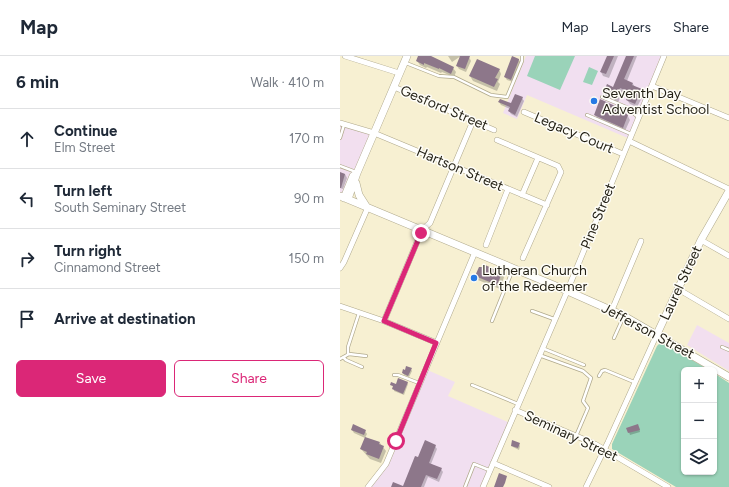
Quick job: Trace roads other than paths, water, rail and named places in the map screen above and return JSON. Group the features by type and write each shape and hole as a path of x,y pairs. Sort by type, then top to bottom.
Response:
{"main road":[{"path":"368,207 359,196 356,181 357,173 406,59"},
{"path":"344,198 352,176 357,173"},
{"path":"344,198 356,181"},
{"name":"Laurel Street","path":"657,334 701,240 729,190"},
{"name":"Jefferson Street","path":"344,198 612,310 657,334 729,377"}],"street":[{"path":"346,56 400,74"},
{"name":"Pine Street","path":"483,487 664,56"},
{"path":"652,86 729,118"},
{"name":"Gesford Street","path":"394,87 494,130"},
{"name":"Legacy Court","path":"524,112 623,154"},
{"path":"384,321 422,230 430,223 472,121"},
{"name":"Hartson Street","path":"342,124 374,133 547,205"},
{"path":"498,140 558,166 561,172 523,258"},
{"path":"629,141 729,190"},
{"path":"522,195 538,158"},
{"path":"486,245 508,189"},
{"path":"340,268 368,207"},
{"path":"701,240 729,256"},
{"path":"612,310 641,241"},
{"path":"368,487 386,464 475,252"},
{"path":"678,289 729,319"},
{"path":"340,306 384,321 436,343"},
{"name":"Laurel Street","path":"586,487 657,334"},
{"name":"Seminary Street","path":"515,410 595,444 668,487"},
{"path":"493,463 549,487"}],"lane":[{"path":"406,59 439,76 454,77 491,95 507,97 522,61 522,56"},
{"path":"602,97 626,107 639,117"},
{"path":"587,115 632,135"},
{"path":"340,138 342,124"},
{"path":"340,166 357,173"},
{"path":"492,321 514,269"},
{"path":"532,311 554,319"},
{"path":"348,354 348,347 359,312"},
{"path":"614,338 624,316"},
{"path":"722,347 729,350"},
{"path":"542,348 584,365"},
{"path":"342,358 348,354 366,356"},
{"path":"539,354 582,371 591,378 583,401 588,408 576,436"},
{"path":"342,358 362,367"},
{"path":"599,376 602,371 605,370 635,382"},
{"path":"394,375 420,383"},
{"path":"472,385 518,404"},
{"path":"465,487 474,464 490,471"}],"place":[{"name":"Seventh Day Adventist School","path":"594,101"},
{"name":"Lutheran Church of the Redeemer","path":"474,278"}]}
